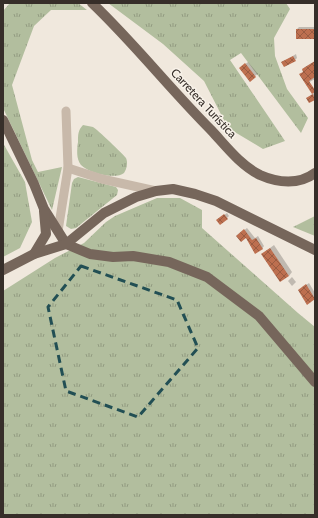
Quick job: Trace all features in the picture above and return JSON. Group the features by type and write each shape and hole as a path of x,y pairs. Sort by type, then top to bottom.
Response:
{"main road":[{"name":"Carretera Turística","path":"92,3 98,7 182,100 246,166 260,174 281,181 301,180 315,173"},
{"path":"3,120 44,208 66,244 90,254 113,258 134,256 169,262 207,277 259,316 315,382"},
{"path":"3,270 34,254 66,244 104,213 136,197 156,191 172,190 195,194 216,201 315,250"},
{"path":"34,254 46,234 44,208"}],"street":[{"path":"58,231 68,168 66,111"},
{"path":"68,168 102,179 156,191"}],"highlighted area":[{"path":"81,266 177,300 198,348 138,417 66,391 48,307"}],"green space":[{"path":"10,3 78,3 87,10 51,10 34,26 12,85 32,160 38,172 62,167 52,210 3,108 3,11"},
{"path":"108,3 286,3 290,9 274,38 275,56 287,89 308,118 301,133 241,53 230,60 285,141 263,149 228,128 204,81 163,44"},
{"path":"83,125 93,127 126,158 127,166 124,173 115,176 102,175 90,171 79,163 77,148 80,129"},
{"path":"3,143 25,182 32,222 20,248 3,257"},
{"path":"78,177 116,187 118,190 117,195 76,228 71,229 66,226 72,183 74,179"},
{"path":"157,198 180,198 202,210 202,228 315,327 315,515 3,515 3,291 55,258 84,243 106,222 115,216"},
{"path":"315,216 315,236 293,227"}],"building":[{"path":"296,29 315,29 315,39 296,39"},
{"path":"293,56 296,61 284,67 281,62"},
{"path":"315,61 315,77 309,81 315,90 312,94 299,74 303,72 302,69"},
{"path":"245,63 256,77 250,82 239,68"},
{"path":"313,94 315,100 309,103 306,98"},
{"path":"224,214 228,219 220,225 216,220"},
{"path":"244,229 252,240 256,238 263,249 255,254 246,238 241,242 236,236"},
{"path":"270,248 289,276 280,282 261,254"},
{"path":"306,284 315,299 307,305 298,290"}]}
